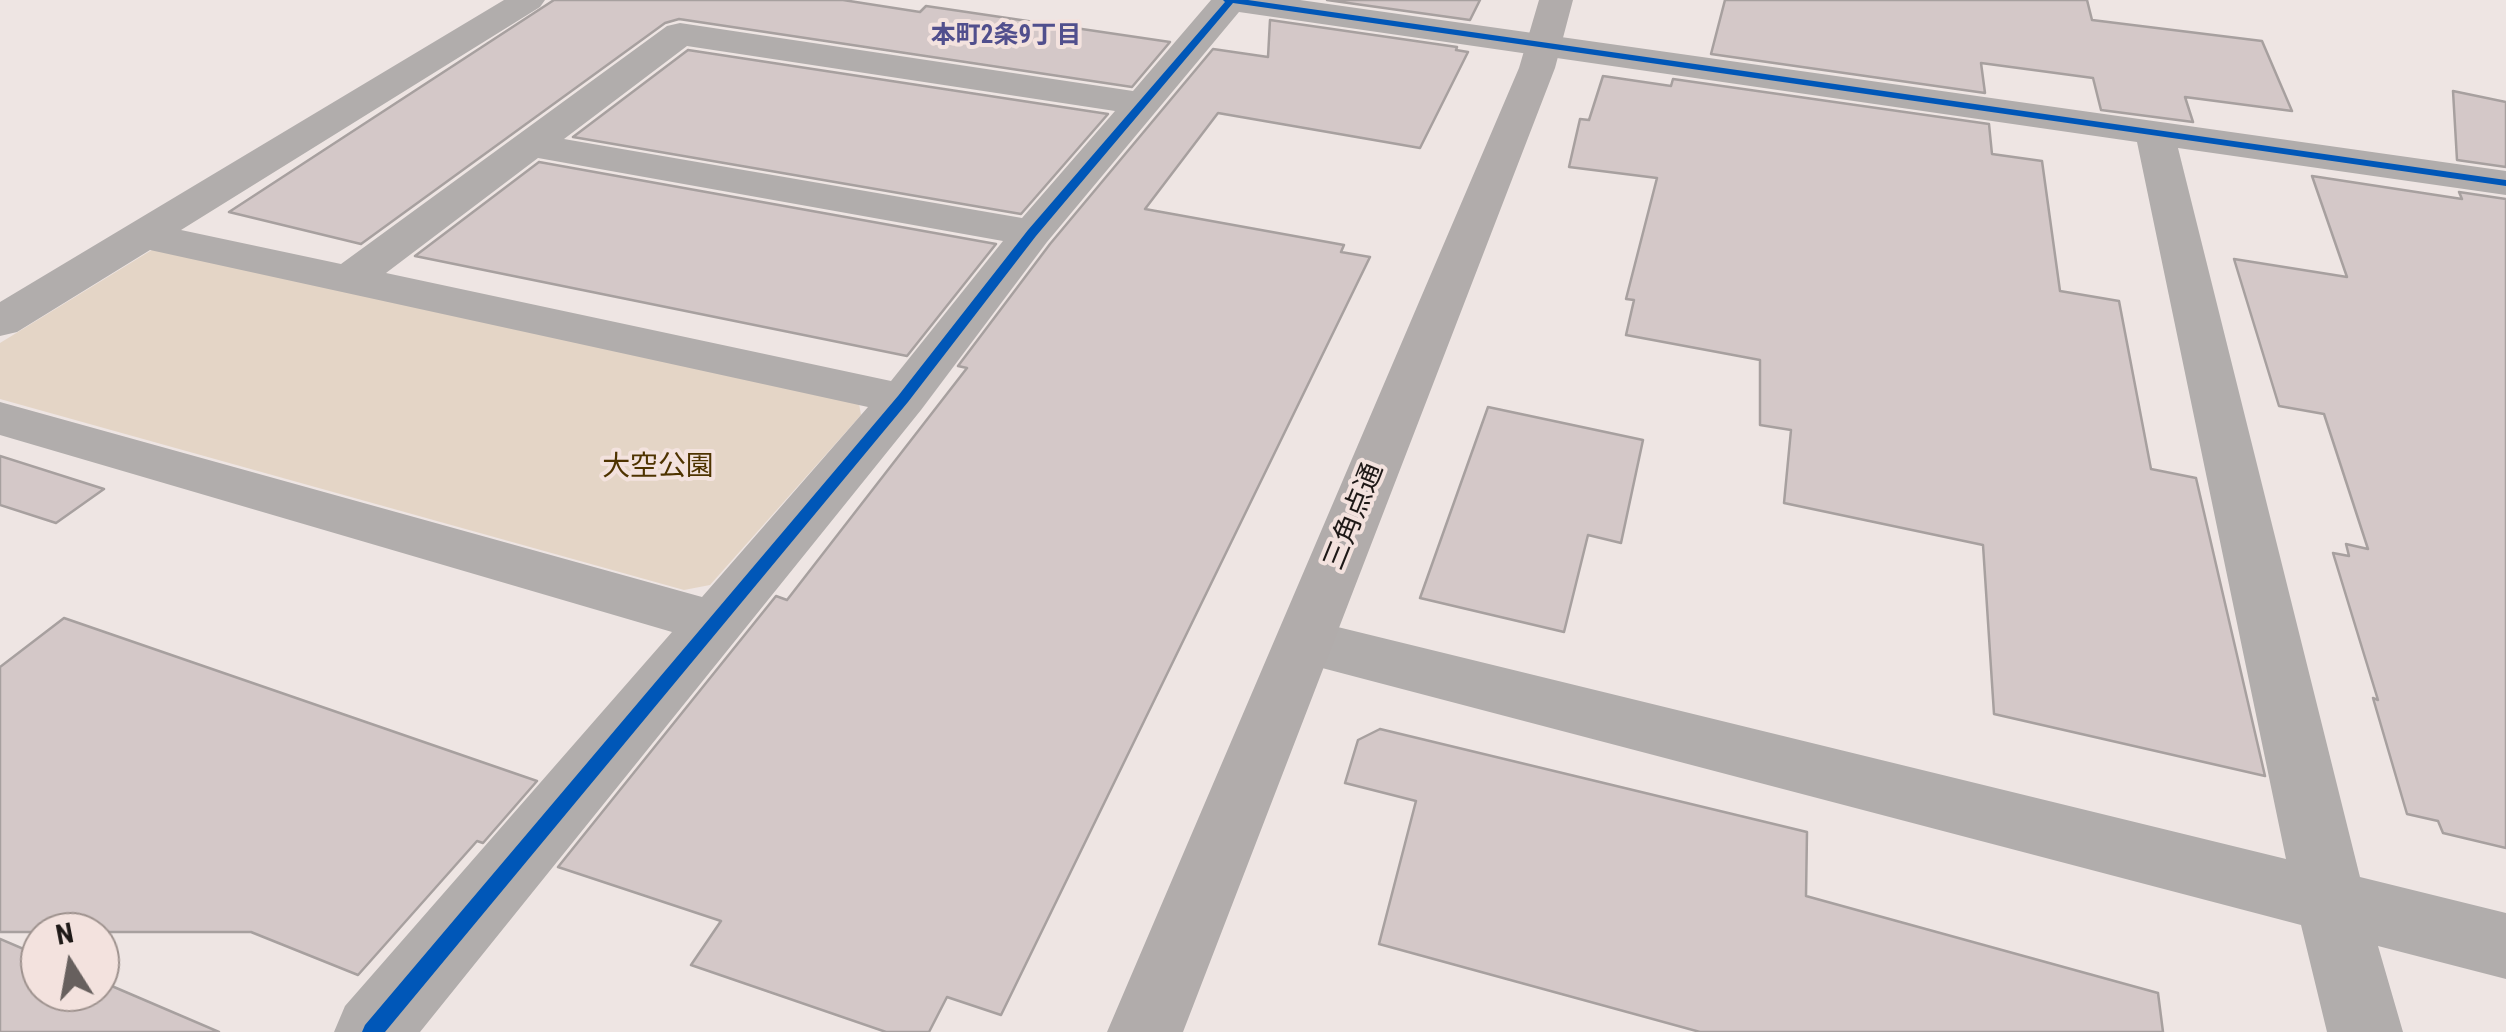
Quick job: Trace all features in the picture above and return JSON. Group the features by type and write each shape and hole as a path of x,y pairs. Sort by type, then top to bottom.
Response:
{"street":[{"path":"0,322 528,0"},
{"path":"372,1032 903,399 1032,232 1230,0 1551,22 2156,134 2506,183"},
{"name":"三角点通","path":"1145,1032 1551,22"},
{"path":"351,278 680,34 1142,104"},
{"path":"2156,134 2331,904 2365,1032"},
{"path":"531,144 1032,232"},
{"path":"143,235 903,399"},
{"path":"0,418 715,623"},
{"path":"1305,642 2506,946"}],"green space":[{"name":"大空公園","path":"155,248 858,398 861,415 710,585 684,590 0,399 0,343"}],"building":[{"path":"554,0 843,0 920,12 926,6 1170,42 1132,87 679,19 665,23 361,244 229,212"},
{"path":"1327,0 1480,0 1470,20"},
{"path":"1725,0 2087,0 2092,20 2262,41 2292,111 2185,97 2193,122 2101,110 2093,78 1981,63 1985,93 1711,54"},
{"path":"1270,20 1457,47 1456,50 1468,52 1420,148 1218,113 1145,209 1344,245 1341,252 1370,257 1001,1015 947,997 929,1032 886,1032 691,965 721,921 558,867 776,596 787,600 967,368 958,366 1050,244 1213,49 1268,57"},
{"path":"688,50 1108,114 1021,214 573,137"},
{"path":"1603,76 1671,86 1673,79 1989,124 1992,154 2042,161 2060,291 2119,301 2151,469 2196,478 2265,776 1994,714 1983,545 1784,503 1791,430 1760,425 1760,360 1626,335 1634,300 1626,299 1657,178 1569,167 1580,119 1589,120"},
{"path":"2453,91 2506,102 2506,167 2457,160"},
{"path":"539,162 996,244 907,356 415,256"},
{"path":"2312,176 2462,199 2459,192 2506,199 2506,848 2443,833 2438,821 2407,814 2373,698 2378,700 2333,553 2349,556 2346,544 2368,549 2324,414 2279,406 2234,259 2347,277"},
{"path":"1488,407 1643,440 1621,543 1588,535 1564,632 1420,598"},
{"path":"0,456 104,489 56,523 0,505"},
{"path":"64,618 537,781 483,843 477,841 358,975 251,932 120,932 120,912 20,912 20,932 0,932 0,667"},
{"path":"1380,729 1807,832 1806,896 2158,993 2163,1032 1700,1032 1379,944 1416,801 1345,783 1358,740"},
{"path":"0,939 20,948 20,1012 120,1012 120,990 219,1032 0,1032"}],"cycle path":[{"path":"1228,0 2506,183"},
{"path":"372,1032 903,399 1032,233 1231,0"}],"district":[{"name":"本町2条9丁目","path":"1006,37"}]}
